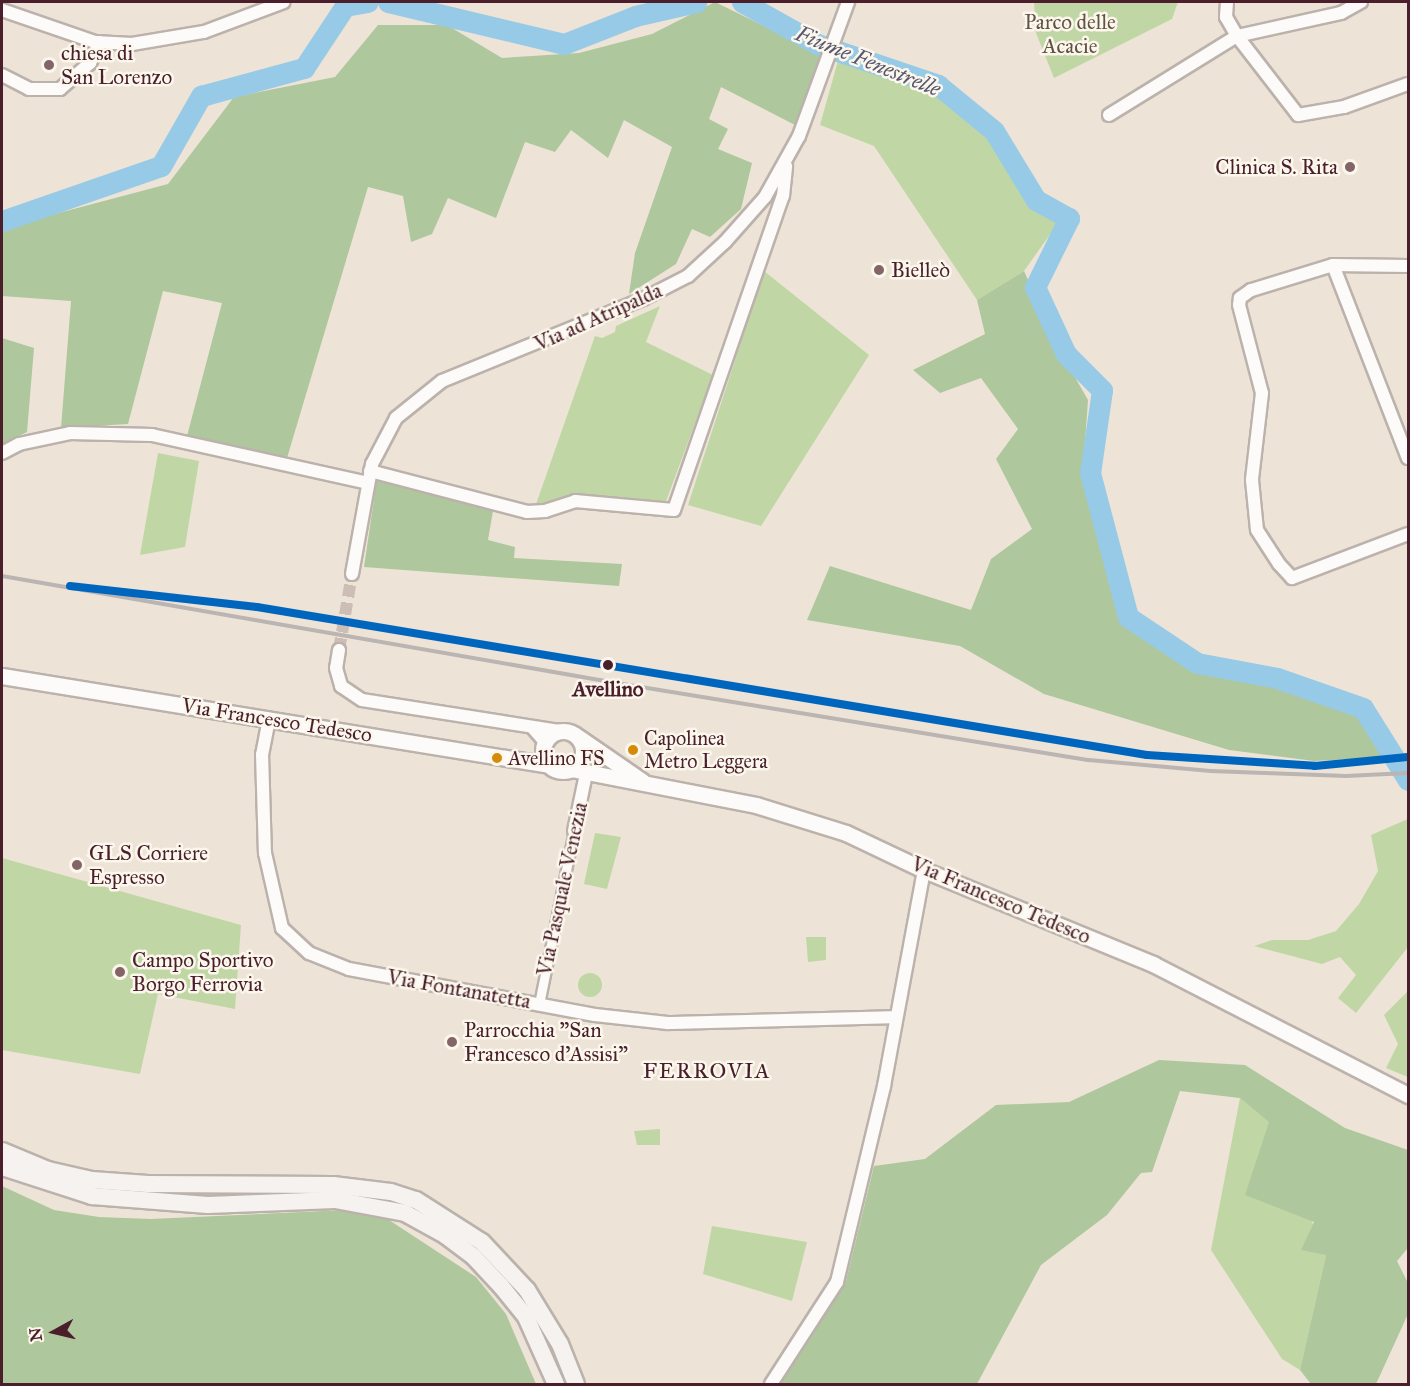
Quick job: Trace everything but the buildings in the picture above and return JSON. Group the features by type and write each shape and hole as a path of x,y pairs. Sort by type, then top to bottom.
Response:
{"main road":[{"path":"2,1151 48,1170 92,1180 148,1184 333,1185 391,1192 416,1200 483,1242 527,1290 560,1344 576,1384"},
{"path":"2,1167 92,1196 208,1205 335,1200 405,1213 445,1235 473,1256 501,1286 526,1317 555,1384"}],"street":[{"path":"2,10 100,42 168,40 284,2"},
{"path":"1227,2 1226,17 1237,36 1298,115 1344,107 1408,84"},
{"path":"1108,115 1237,36 1341,13 1360,2"},
{"name":"Via ad Atripalda","path":"352,574 370,471 396,418 442,381 633,303 688,276 765,197 786,159 826,68 844,4"},
{"path":"2,75 29,88 60,89 90,63 100,42"},
{"path":"370,471 527,512 545,512 575,501 674,510 783,196 786,159"},
{"path":"1333,265 1408,459"},
{"path":"1408,266 1333,265 1251,290 1240,298 1245,335 1262,393 1252,480 1257,530 1292,578 1408,534"},
{"path":"2,453 19,444 70,433 152,435 368,483"},
{"path":"339,650 336,668 341,686 362,700 568,733 647,784"},
{"name":"Via Francesco Tedesco","path":"3,676 522,760 546,753 560,771 579,772 647,784 767,808 846,833 924,870 1153,964 1408,1095"},
{"name":"Via Fontanatetta","path":"269,719 262,754 265,853 282,928 309,953 349,969 596,1015 669,1023 894,1017"},
{"path":"528,725 540,732 546,753 568,733"},
{"path":"568,733 583,753 579,772"},
{"name":"Via Pasquale Venezia","path":"539,1004 574,831 579,772"},
{"path":"771,1384 837,1282 885,1086 894,1017 924,870"}],"green space":[{"path":"715,2 821,54 795,125 721,87 709,119 728,129 718,149 752,163 741,209 710,237 692,229 676,264 629,294 635,253 672,147 624,120 608,158 571,130 555,152 525,142 496,218 448,198 432,234 411,242 403,196 368,187 287,458 187,436 222,303 163,291 128,424 61,428 71,301 2,296 2,228 168,184 234,97 335,77 378,25 447,25 502,58 579,53 652,34"},
{"name":"Parco delle Acacie","path":"1034,2 1178,2 1172,19 1054,78 1036,33"},
{"path":"839,57 934,90 988,131 1032,202 1061,219 1024,271 977,300 874,146 820,125"},
{"path":"764,271 869,355 761,526 688,505"},
{"path":"1024,271 1060,351 1088,400 1083,472 1124,616 1193,664 1262,679 1358,712 1390,757 1314,761 1229,750 1044,694 960,646 807,620 830,566 971,610 991,559 1032,529 996,459 1018,429 981,378 940,393 913,370 985,334 977,300"},
{"path":"660,306 646,342 713,375 665,504 572,497 535,507 595,336 602,338 615,332 616,326"},
{"path":"2,338 34,348 27,432 2,444"},
{"path":"158,453 199,461 185,547 140,555"},
{"path":"377,479 493,511 488,540 515,547 514,558 622,564 619,586 364,567"},
{"path":"1408,819 1408,947 1356,1013 1338,998 1356,975 1340,957 1322,964 1254,946 1272,940 1308,940 1336,931 1359,904 1378,871 1371,835"},
{"path":"595,833 621,837 607,889 584,884"},
{"name":"Campo Sportivo Borgo Ferrovia","path":"2,858 241,925 235,1009 158,994 140,1074 2,1050"},
{"path":"806,937 826,937 826,960 808,962"},
{"path":"585,973 595,973 602,980 602,990 595,997 585,997 578,990 578,980"},
{"path":"1408,991 1408,1077 1386,1068 1398,1044 1384,1015"},
{"path":"1159,1060 1245,1065 1345,1128 1408,1150 1408,1248 1397,1261 1408,1283 1408,1314 1376,1384 1311,1384 1300,1370 1326,1255 1301,1250 1314,1222 1245,1195 1269,1122 1240,1098 1180,1091 1152,1172 1141,1173 1107,1215 1041,1265 977,1384 780,1384 846,1281 874,1166 925,1159 996,1105 1069,1102"},
{"path":"1240,1098 1270,1122 1326,1255 1300,1370 1282,1359 1211,1250"},
{"path":"660,1129 660,1145 637,1145 634,1131"},
{"path":"2,1186 54,1210 99,1217 151,1219 345,1210 389,1220 476,1277 506,1314 536,1384 2,1384"},
{"path":"712,1226 807,1242 792,1301 703,1274"}],"waterway":[{"name":"Fiume Fenestrelle","path":"2,221 161,166 201,96 304,68 345,6 368,2"},
{"name":"Fiume Fenestrelle","path":"388,2 564,44 635,16 696,2"},
{"name":"Fiume Fenestrelle","path":"742,2 817,44 938,85 994,131 1036,200 1069,218 1035,287 1066,354 1102,390 1090,473 1128,617 1197,663 1277,678 1363,708 1408,780"}],"tunnel":[{"path":"339,650 352,574"}],"railway":[{"path":"2,576 611,682 1089,760 1211,771 1346,776 1408,773"}],"transit line":[{"path":"70,586 257,607 1147,755 1315,766 1408,757"}],"place":[{"name":"chiesa di San Lorenzo","path":"49,65"},
{"name":"Clinica S. Rita","path":"1350,167"},
{"name":"Bielleò","path":"879,270"},
{"name":"Avellino","path":"608,665"},
{"name":"Capolinea Metro Leggera","path":"633,750"},
{"name":"Avellino FS","path":"497,758"},
{"name":"GLS Corriere Espresso","path":"77,865"},
{"name":"Campo Sportivo Borgo Ferrovia","path":"120,972"},
{"name":"Parrocchia \"San Francesco d'Assisi\"","path":"452,1042"}],"district":[{"name":"FERROVIA","path":"707,1071"}]}
